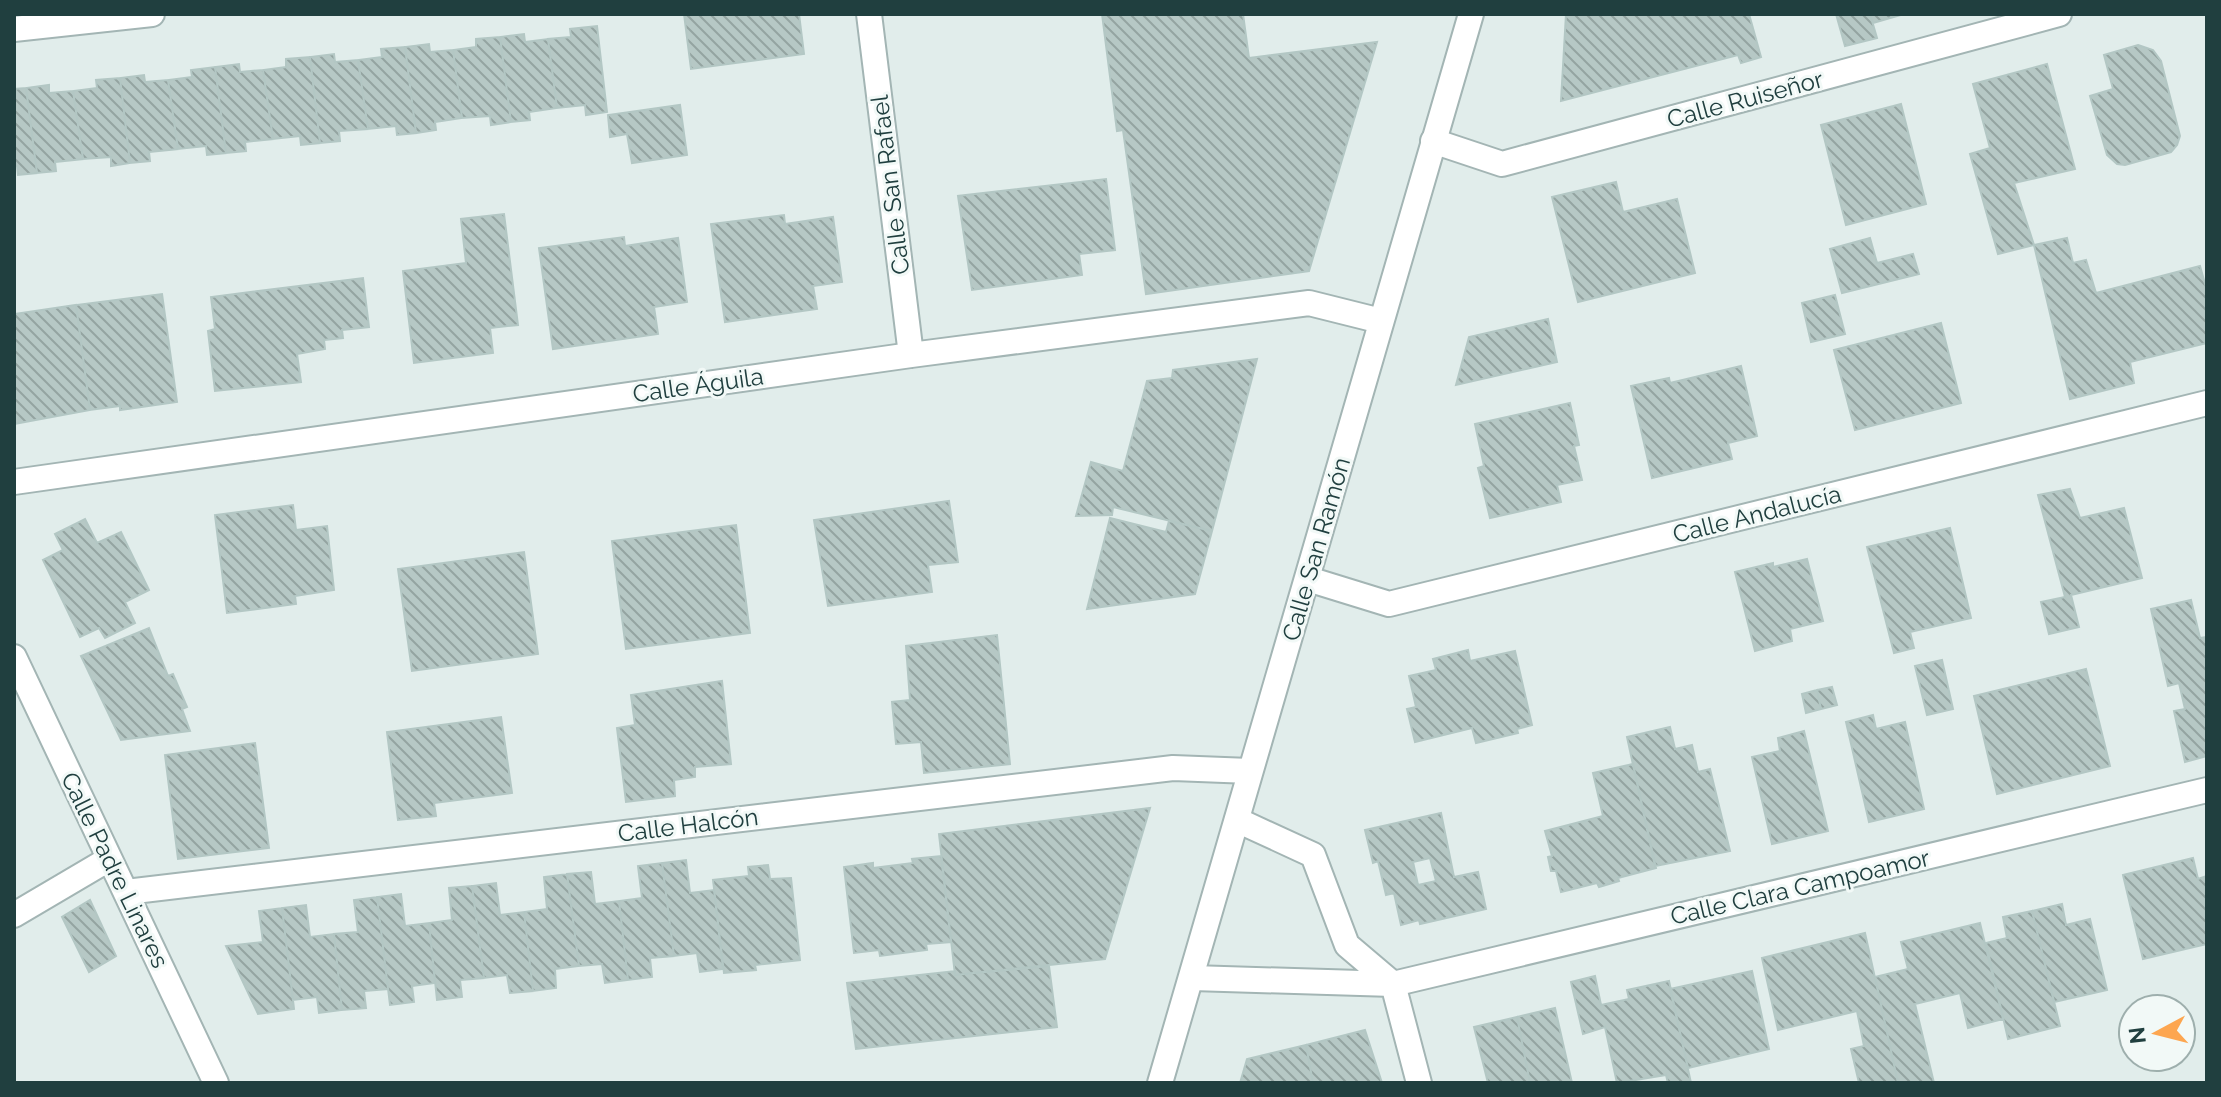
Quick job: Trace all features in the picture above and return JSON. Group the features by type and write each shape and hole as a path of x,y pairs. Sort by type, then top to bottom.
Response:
{"street":[{"path":"14,29 152,14"},
{"name":"Calle San Rafael","path":"869,14 911,355"},
{"name":"Calle San Ramón","path":"1160,1083 1471,14"},
{"name":"Calle Ruiseñor","path":"1433,141 1502,164 2059,14"},
{"name":"Calle Águila","path":"14,482 911,355 1309,303 1381,321"},
{"name":"Calle Andalucía","path":"1308,579 1389,604 2207,403"},
{"name":"Calle Padre Linares","path":"14,657 216,1083"},
{"name":"Calle Halcón","path":"126,892 1173,768 1250,771"},
{"name":"Calle Clara Campoamor","path":"1192,978 1393,984 2207,790"},
{"path":"1237,820 1313,855 1347,945 1393,984 1419,1083"},
{"path":"14,915 109,859"}],"building":[{"path":"684,14 799,14 804,54 691,69"},
{"path":"1102,14 1243,14 1249,58 1377,42 1309,271 1146,294 1123,130 1117,131"},
{"path":"1566,14 1749,14 1761,57 1741,63 1738,55 1561,101"},
{"path":"1836,14 1870,14 1877,38 1845,46"},
{"path":"1870,14 1904,14 1873,23"},
{"path":"597,26 607,112 586,115 585,105 557,108 548,39 571,37 570,29"},
{"path":"524,34 525,42 548,39 557,108 529,112 530,120 511,122 500,37"},
{"path":"500,37 511,122 491,125 490,116 462,118 453,50 476,47 476,39"},
{"path":"429,44 430,52 453,50 462,118 435,122 436,130 416,133 405,47"},
{"path":"2138,45 2153,50 2161,61 2180,136 2171,152 2125,165 2117,164 2107,155 2090,96 2113,89 2104,55"},
{"path":"405,47 416,133 397,135 396,126 368,129 358,60 382,57 381,49"},
{"path":"334,54 335,62 358,60 368,129 339,131 340,141 320,143 310,57"},
{"path":"310,57 320,143 301,145 300,136 273,139 263,70 286,67 286,59"},
{"path":"239,64 240,72 263,70 273,139 245,142 246,151 226,153 215,67"},
{"path":"2047,64 2075,169 2014,183 2034,245 1998,254 1970,154 1990,148 1973,84"},
{"path":"215,67 226,153 207,155 206,146 178,149 168,80 192,77 191,70"},
{"path":"144,75 145,82 168,80 178,149 149,152 150,161 130,163 120,78"},
{"path":"120,78 130,163 111,166 111,157 83,159 73,91 97,88 96,80"},
{"path":"49,85 49,93 73,91 83,159 55,162 56,171 37,173 26,88"},
{"path":"26,88 37,173 18,175 17,166 14,166 14,89"},
{"path":"1901,104 1926,204 1846,225 1821,125"},
{"path":"680,105 687,155 632,163 627,134 610,137 608,115"},
{"path":"1106,179 1115,250 1079,254 1082,275 972,290 958,196"},
{"path":"1616,182 1623,212 1677,199 1695,273 1578,302 1552,197"},
{"path":"504,214 518,325 490,328 493,353 414,363 403,271 466,263 461,219"},
{"path":"784,215 785,224 833,217 842,282 813,286 817,309 725,322 711,224"},
{"path":"624,237 625,246 678,238 687,302 654,307 658,334 553,349 539,248"},
{"path":"1870,238 1877,263 1913,254 1919,274 1842,293 1830,249"},
{"path":"2067,238 2073,263 2086,260 2096,293 2200,266 2207,291 2207,343 2130,362 2134,383 2070,399 2034,245"},
{"path":"363,278 369,327 342,330 343,338 324,340 325,349 297,354 301,382 215,391 208,331 215,329 211,297"},
{"path":"162,294 177,402 120,410 120,406 90,410 76,305"},
{"path":"1835,295 1845,334 1811,342 1802,303"},
{"path":"76,305 90,410 14,424 14,314"},
{"path":"1548,319 1557,362 1456,385 1469,337"},
{"path":"1941,323 1961,403 1855,430 1834,350"},
{"path":"1257,359 1212,531 1113,507 1112,515 1076,516 1091,462 1123,471 1147,381 1172,378 1173,370"},
{"path":"1741,366 1757,436 1728,443 1732,459 1652,478 1631,386 1669,378 1670,383"},
{"path":"1570,403 1579,445 1574,446 1582,480 1557,485 1561,502 1490,518 1478,468 1484,466 1475,424"},
{"path":"2070,489 2080,518 2124,508 2142,578 2071,595 2079,627 2049,634 2041,602 2065,597 2038,495"},
{"path":"949,501 958,562 928,565 932,592 828,606 814,520"},
{"path":"293,505 296,530 327,526 334,590 295,596 296,604 227,613 215,515"},
{"path":"1110,518 1166,532 1169,521 1212,531 1195,594 1087,609"},
{"path":"85,519 97,543 121,532 149,590 125,602 135,623 105,638 99,628 80,637 43,560 63,550 55,534"},
{"path":"736,525 750,633 626,649 612,541"},
{"path":"1950,528 1971,618 1910,632 1914,648 1894,653 1867,547"},
{"path":"524,552 538,654 412,671 398,569"},
{"path":"1807,559 1823,621 1790,629 1792,641 1755,651 1735,572"},
{"path":"2191,600 2200,638 2207,637 2207,756 2185,762 2174,711 2185,709 2179,683 2168,686 2151,609"},
{"path":"149,628 168,676 173,674 187,707 182,709 190,731 121,740 81,656"},
{"path":"997,635 1010,764 924,773 921,742 896,744 892,702 910,700 906,646"},
{"path":"1468,650 1470,661 1515,651 1532,725 1517,729 1518,733 1476,743 1472,728 1415,742 1407,709 1416,707 1409,676 1436,670 1433,659"},
{"path":"1942,660 1953,709 1927,715 1915,666"},
{"path":"2086,669 2110,766 1997,794 1974,696"},
{"path":"722,681 731,764 695,767 695,777 674,780 675,796 626,802 617,728 635,725 631,695"},
{"path":"1832,687 1837,705 1821,709 1817,690"},
{"path":"1817,690 1821,709 1806,713 1802,694"},
{"path":"1873,715 1876,729 1905,722 1924,809 1869,822 1846,722"},
{"path":"501,717 512,793 434,803 436,816 398,820 387,732"},
{"path":"1670,727 1675,749 1692,745 1698,772 1710,769 1730,851 1655,866 1627,737"},
{"path":"1804,731 1828,831 1772,844 1752,757 1780,751 1778,738"},
{"path":"255,743 269,848 178,859 165,755"},
{"path":"1633,764 1656,868 1618,878 1619,881 1599,887 1597,883 1561,892 1556,871 1551,871 1548,857 1552,856 1545,831 1603,816 1593,773"},
{"path":"1150,808 1105,959 955,975 939,834"},
{"path":"1441,813 1454,877 1478,872 1486,909 1420,924 1419,920 1401,925 1394,893 1386,895 1378,861 1373,863 1365,830","holes":["1430,858 1436,881 1418,885 1413,862"]},
{"path":"941,856 951,942 926,944 927,950 880,956 879,950 854,953 844,867 873,863 873,868"},
{"path":"2193,858 2198,879 2207,876 2207,944 2143,959 2123,875"},
{"path":"686,860 690,893 714,890 723,969 700,972 697,953 674,956 662,863"},
{"path":"662,863 674,956 650,958 652,977 628,980 619,901 642,898 638,866"},
{"path":"768,865 770,879 791,878 800,960 755,965 756,970 724,973 713,880 749,876 748,867"},
{"path":"591,872 595,904 619,901 628,980 605,983 602,964 579,966 567,874"},
{"path":"567,874 579,966 555,969 556,988 533,991 524,912 547,909 544,877"},
{"path":"496,883 500,915 524,912 533,991 510,993 507,975 484,978 472,886"},
{"path":"472,886 484,978 460,980 462,997 437,1000 429,923 452,920 449,888"},
{"path":"401,894 405,926 429,923 435,983 412,986 414,1002 390,1005 377,897"},
{"path":"377,897 388,989 364,991 366,1008 342,1010 334,934 358,932 354,900"},
{"path":"90,900 116,956 89,972 62,917"},
{"path":"2062,904 2066,925 2090,919 2107,990 2054,1002 2032,911"},
{"path":"306,905 310,937 334,934 342,1010 319,1013 317,997 293,1000 282,908"},
{"path":"282,908 294,1009 258,1014 226,946 263,942 259,911"},
{"path":"2032,911 2060,1026 2008,1039 1986,943 2007,938 2003,917"},
{"path":"1980,923 2003,1019 1968,1028 1960,993 1915,1004 1934,1083 1898,1083 1875,977 1908,969 1901,942"},
{"path":"1865,933 1898,1083 1859,1083 1851,1049 1864,1046 1857,1011 1778,1030 1762,958"},
{"path":"1049,966 1057,1027 856,1049 847,983 955,971 955,975"},
{"path":"1752,971 1769,1049 1688,1068 1670,989"},
{"path":"1595,976 1601,1005 1629,999 1627,990 1669,981 1691,1083 1668,1083 1666,1075 1617,1083 1605,1027 1583,1034 1571,982"},
{"path":"1555,1008 1572,1083 1530,1083 1517,1017"},
{"path":"1517,1017 1530,1083 1488,1083 1474,1027"},
{"path":"1365,1030 1382,1083 1313,1083 1306,1045"},
{"path":"1306,1045 1313,1083 1240,1083 1247,1059"}]}
